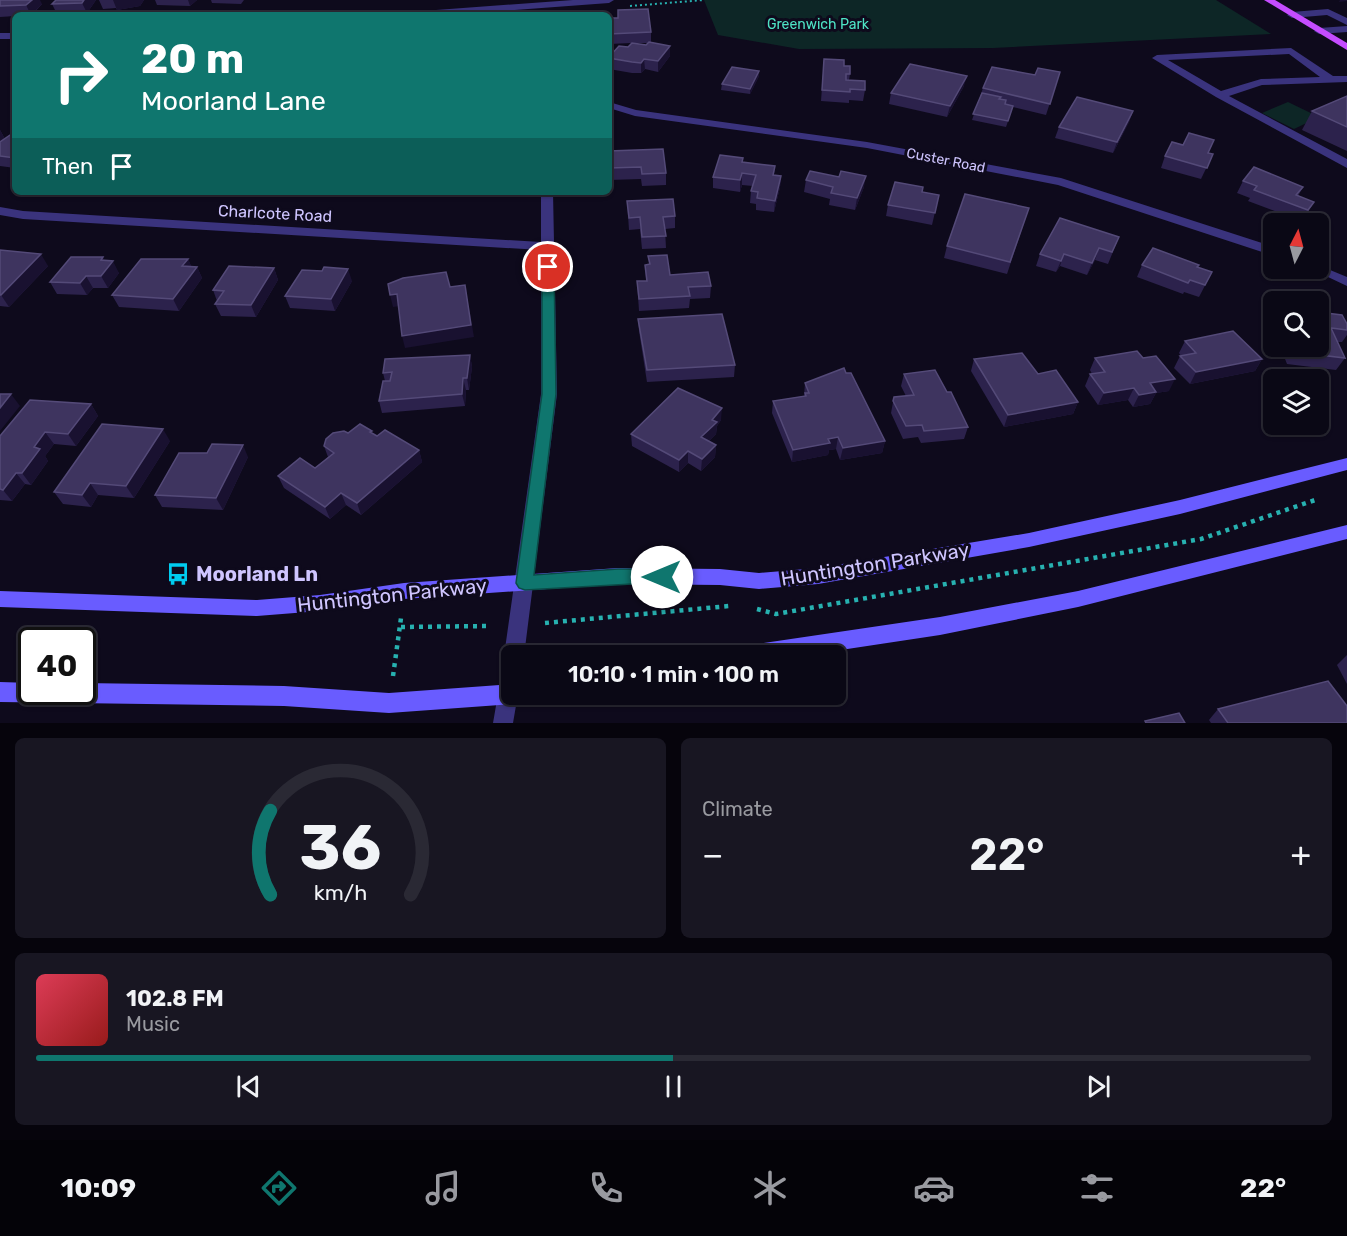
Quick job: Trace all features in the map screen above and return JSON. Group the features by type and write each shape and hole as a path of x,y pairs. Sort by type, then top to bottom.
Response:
{"main road":[{"path":"1269,0 1347,47"}],"street":[{"path":"507,12 540,11 609,0"},
{"path":"1292,15 1328,12 1347,21"},
{"path":"1319,31 1347,29"},
{"path":"1331,38 1347,37"},
{"path":"1331,80 1291,51 1157,58 1347,164"},
{"path":"1220,95 1261,82 1347,80"},
{"name":"Custer Road","path":"612,106 635,113 867,145 1061,182 1263,248"},
{"path":"516,645 549,394 547,195"},
{"name":"Charlcote Road","path":"0,211 548,246"},
{"path":"1329,274 1347,282"},
{"name":"Huntington Parkway","path":"0,599 257,608 320,603 404,591 618,576 720,577 759,581 818,576 1029,540 1180,507 1347,464"},
{"path":"811,645 940,626 1078,599 1347,532"},
{"path":"0,692 284,696 389,703 501,695"},
{"path":"503,723 507,705"}],"path":[{"path":"620,7 704,0"},
{"path":"389,703 401,627 404,591"}],"green space":[{"name":"Greenwich Park","path":"704,0 1216,0 1271,34 993,48 799,49 718,35"},
{"path":"1288,102 1319,117 1294,129 1262,113"}],"building":[{"path":"0,0 32,0 26,5 0,6"},
{"path":"56,0 84,0 82,3 52,4"},
{"path":"648,9 651,32 612,34 612,18 618,18 618,10"},
{"path":"649,42 670,46 658,61 644,59 641,63 612,58 612,54 619,46 628,47 632,43 646,45"},
{"path":"824,59 844,60 844,66 850,66 850,74 846,74 846,80 865,81 865,90 850,89 850,92 822,90"},
{"path":"910,64 967,76 950,106 891,93"},
{"path":"732,67 759,71 750,89 722,84"},
{"path":"992,67 1035,75 1038,68 1060,72 1050,104 983,88"},
{"path":"982,93 1001,97 999,99 1006,100 1005,104 1013,106 1008,121 973,114"},
{"path":"1347,96 1347,127 1312,111"},
{"path":"1077,97 1133,111 1117,142 1059,127"},
{"path":"1189,133 1214,140 1208,153 1213,154 1207,168 1165,156 1172,142 1183,145"},
{"path":"12,134 12,158 0,156 0,142"},
{"path":"663,149 666,173 642,174 641,167 612,168 612,151"},
{"path":"720,155 743,158 742,162 775,166 773,175 781,176 775,201 757,198 758,192 751,191 756,175 742,173 740,180 713,177"},
{"path":"1254,167 1303,187 1296,195 1314,202 1308,210 1254,190 1257,186 1243,181"},
{"path":"810,171 839,177 841,171 866,176 857,198 831,193 833,187 806,180"},
{"path":"895,182 923,187 922,192 939,195 935,213 888,205"},
{"path":"965,194 1029,208 1010,262 947,246"},
{"path":"673,199 675,216 663,217 666,236 642,237 640,217 629,218 627,201"},
{"path":"1060,218 1119,237 1112,252 1099,248 1092,263 1064,254 1061,261 1040,254"},
{"path":"1153,248 1212,272 1205,285 1190,280 1188,283 1142,265"},
{"path":"0,250 41,254 1,295 0,295"},
{"path":"667,255 670,275 708,272 711,286 688,287 690,296 639,299 637,281 647,281 645,265 650,264 648,256"},
{"path":"71,257 103,257 101,260 113,261 101,276 86,276 80,283 50,282"},
{"path":"141,259 188,259 182,266 197,267 173,299 112,295"},
{"path":"229,266 274,268 251,305 215,304 224,291 213,290"},
{"path":"324,267 348,269 331,299 285,296 302,270 322,271"},
{"path":"446,272 450,287 465,285 471,325 402,336 397,294 390,295 388,284 403,278"},
{"path":"1329,313 1342,315 1347,324 1347,330 1331,328 1345,358 1329,356"},
{"path":"722,314 735,365 647,370 638,319"},
{"path":"1233,331 1262,359 1196,372 1180,356 1196,353 1185,341"},
{"path":"1137,351 1143,358 1156,356 1175,379 1150,383 1156,392 1139,395 1134,388 1104,393 1090,374 1105,372 1095,358"},
{"path":"1022,353 1038,374 1056,370 1078,402 1008,415 974,359"},
{"path":"470,355 467,378 463,378 462,394 379,401 383,381 390,381 392,372 383,373 385,359"},
{"path":"844,368 846,373 851,373 885,441 843,448 838,437 828,439 830,443 793,450 773,401 806,396 805,393 809,393 805,383"},
{"path":"935,370 947,392 951,392 968,427 924,431 922,425 906,426 893,401 894,397 914,395 904,374"},
{"path":"678,388 722,408 712,420 717,422 701,437 716,445 702,459 688,451 679,460 631,434"},
{"path":"0,394 11,394 0,408"},
{"path":"30,400 91,404 68,434 45,432 34,447 40,449 22,473 16,473 3,490 0,489 0,436"},
{"path":"102,424 163,429 126,486 90,483 82,495 54,492"},
{"path":"360,424 377,436 385,430 419,450 357,503 341,493 325,507 278,476 300,458 315,468 334,453 324,446 326,439 333,433 344,431 348,433"},
{"path":"212,444 243,445 216,498 155,495 179,453 207,453"},
{"path":"1328,681 1347,706 1347,723 1228,723 1218,709"},
{"path":"1179,713 1185,723 1146,723 1145,721"}],"place":[{"name":"Moorland Ln","path":"178,574"}],"route":[{"path":"548,267 549,394 525,583 618,576 662,577"}]}
